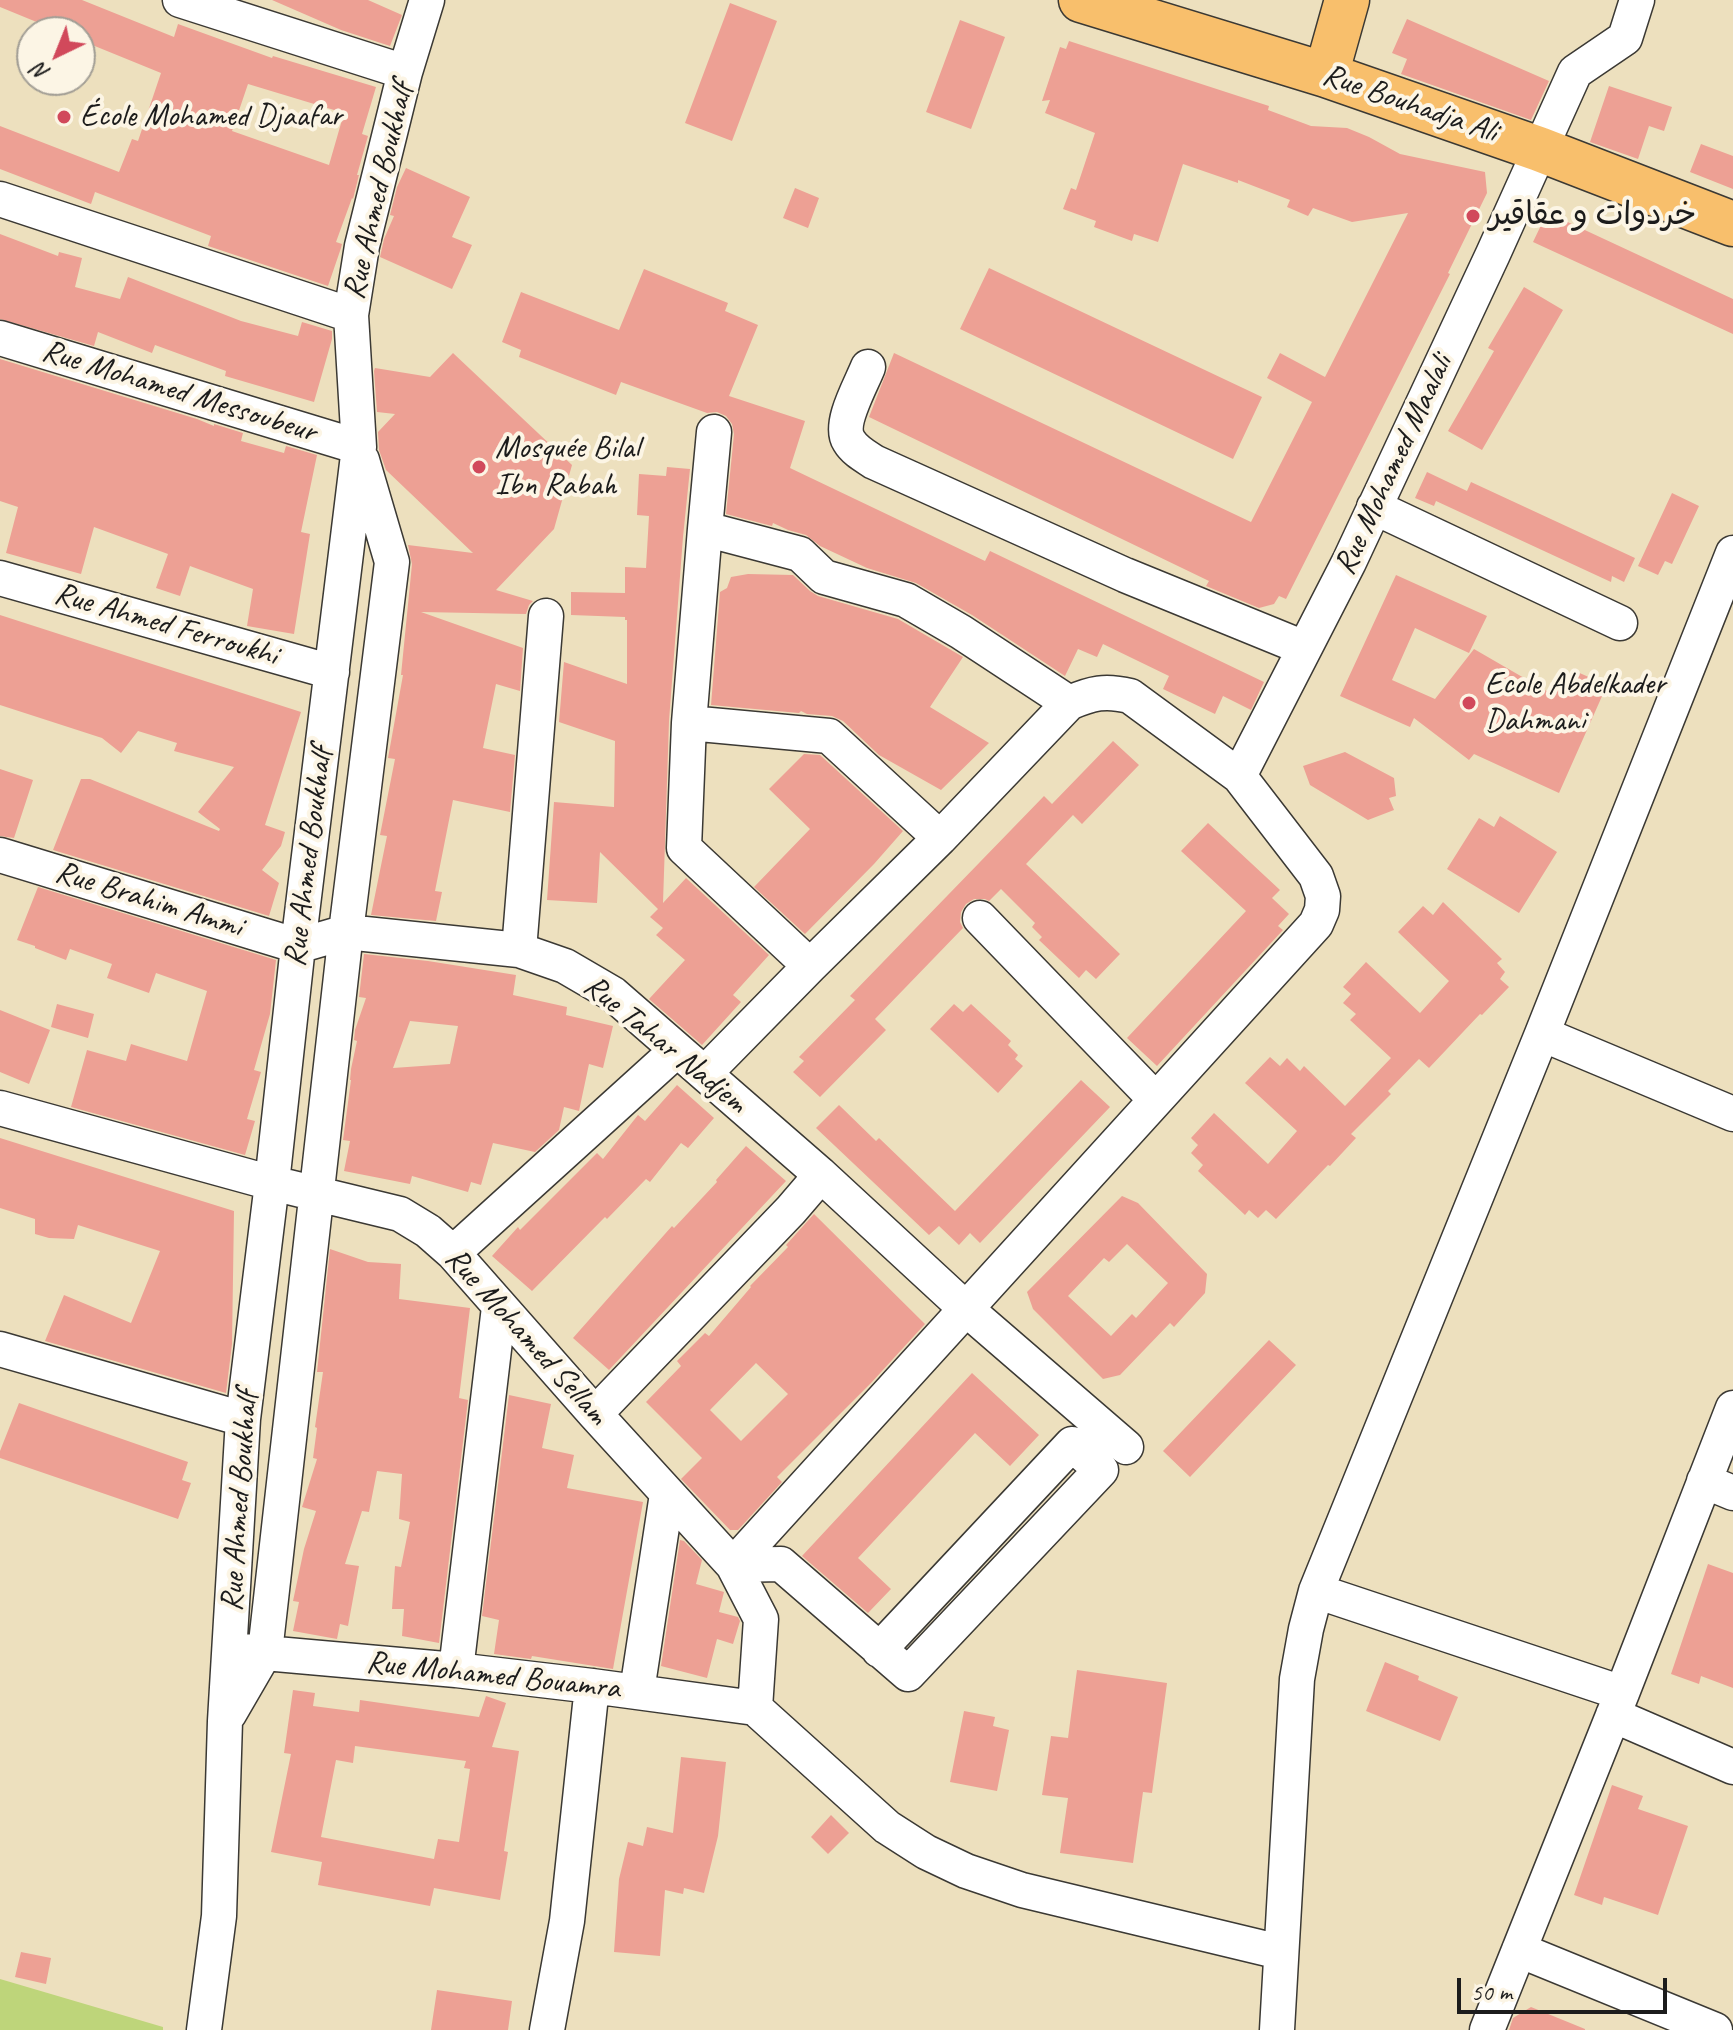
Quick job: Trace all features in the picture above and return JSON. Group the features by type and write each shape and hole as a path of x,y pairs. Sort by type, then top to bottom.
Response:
{"main road":[{"name":"Rue Bouhadja Ali","path":"1081,0 1326,75 1539,149 1733,224"},
{"path":"1326,75 1347,0"}],"street":[{"path":"180,0 240,9 405,72"},
{"name":"Rue Ahmed Boukhalf","path":"204,2030 219,1916 225,1721 243,1419 359,447 351,315 362,246 405,72 427,0"},
{"name":"Rue Mohamed Maalali","path":"1239,776 1374,507 1575,72 1625,38 1637,0"},
{"path":"0,199 351,315"},
{"name":"Rue Mohamed Messoubeur","path":"0,338 359,447"},
{"path":"868,367 845,423 846,438 856,450 874,462 1125,575 1304,648"},
{"path":"714,432 689,723 684,848 810,966"},
{"path":"225,1721 265,1652 346,932 392,562 359,447"},
{"path":"1374,507 1620,623"},
{"path":"705,529 800,554 824,577 906,600 1069,703"},
{"path":"1277,2030 1297,1679 1316,1591 1542,1034 1722,614 1733,553"},
{"name":"Rue Ahmed Ferroukhi","path":"0,578 332,672"},
{"path":"519,950 546,616"},
{"path":"705,1073 940,838 1069,703 1090,693 1130,696 1239,776 1316,876 1323,896 1322,910 1316,924 733,1565"},
{"path":"689,723 829,736 940,838"},
{"name":"Rue Brahim Ammi","path":"0,855 298,946"},
{"path":"980,918 1156,1100"},
{"name":"Rue Tahar Nadjem","path":"298,946 346,932 519,950 565,966 613,994 1126,1447"},
{"path":"1542,1034 1733,1114"},
{"path":"453,1253 677,1050"},
{"name":"Rue Mohamed Sellam","path":"0,1108 272,1183 400,1214 428,1231 453,1253 733,1565 761,1619 755,1708"},
{"path":"595,1414 821,1175"},
{"path":"456,1670 499,1307"},
{"path":"0,1349 243,1419"},
{"path":"1487,2030 1618,1704 1719,1487 1733,1408"},
{"path":"733,1565 781,1564 873,1644 885,1654 908,1674 1101,1470 1072,1444 911,1615 901,1627 890,1638 879,1650"},
{"path":"637,1691 667,1494"},
{"path":"1316,1591 1618,1704 1733,1767"},
{"name":"Rue Mohamed Bouamra","path":"230,1650 456,1670 755,1708"},
{"path":"547,2030 567,1921 592,1686"},
{"path":"755,1708 887,1827 926,1852 966,1871 1022,1890 1280,1952"},
{"path":"1519,1950 1715,2030"}],"green space":[{"path":"0,1979 163,2027 163,2030 0,2030"}],"building":[{"path":"0,0 82,0 174,37 178,24 272,58 376,87 362,134 368,136 359,175 336,242 342,244 328,286 208,246 211,236 95,192 91,204 0,169 0,126 119,172 132,139 138,141 161,73 96,47 96,16 22,16 0,7","holes":["248,84 344,113 329,165 232,131"]},
{"path":"272,0 368,0 402,15 390,46 341,30"},
{"path":"730,3 777,21 732,141 685,123"},
{"path":"1407,19 1549,81 1531,120 1401,74 1407,59 1392,53"},
{"path":"960,20 1005,37 971,129 926,112"},
{"path":"1069,41 1269,106 1268,110 1311,126 1347,128 1400,154 1485,172 1487,193 1450,274 1286,599 1279,596 1274,604 1259,608 1206,586 1209,581 869,417 894,353 1251,522 1312,402 1267,378 1280,353 1325,377 1408,213 1352,222 1313,208 1308,216 1287,207 1290,200 1183,164 1158,242 1134,234 1132,241 1094,227 1096,221 1063,209 1071,188 1076,190 1095,133 1045,113 1050,100 1042,101 1060,47 1066,49"},
{"path":"1609,86 1672,107 1664,131 1649,126 1638,159 1590,142"},
{"path":"1701,144 1733,156 1733,189 1690,172"},
{"path":"406,168 470,197 452,237 472,245 452,289 380,257 394,216 390,215 397,187"},
{"path":"795,188 819,198 808,228 783,218"},
{"path":"1545,217 1557,222 1559,218 1733,299 1733,334 1533,242"},
{"path":"0,234 58,256 59,252 82,258 75,287 120,299 128,277 241,321 298,336 302,322 332,331 314,402 225,376 226,371 155,345 152,353 98,332 94,346 0,319"},
{"path":"989,268 1262,397 1233,459 960,329"},
{"path":"644,269 728,303 725,311 758,325 729,396 805,421 790,468 985,561 990,551 1264,682 1251,710 1223,696 1215,714 1163,689 1169,676 1103,644 1097,657 1078,649 1065,676 972,615 916,583 867,568 820,546 806,535 773,523 772,526 726,514 734,434 726,416 717,412 707,413 621,382 616,395 519,357 521,350 502,342 521,292 619,330"},
{"path":"1524,287 1563,310 1482,450 1448,431 1494,351 1488,348"},
{"path":"453,353 572,465 554,529 496,590 533,601 526,614 421,612 523,648 520,691 496,684 483,748 515,755 510,812 453,800 435,891 442,892 436,921 371,915 387,836 380,835 395,759 388,758 403,675 412,564 408,545 473,553 386,470 379,450 378,432 395,414 377,412 374,371 375,368 430,377"},
{"path":"0,359 243,433 241,441 284,453 286,446 317,455 301,532 310,534 294,634 247,626 253,589 190,566 180,596 156,588 168,554 94,527 81,574 6,553 18,507 0,501"},
{"path":"667,467 690,469 669,721 663,903 686,878 769,955 733,995 741,1002 702,1045 649,999 685,960 656,935 663,928 650,917 658,909 600,852 597,903 547,900 554,802 614,807 615,741 559,722 564,662 627,684 627,620 625,617 571,615 571,592 625,593 625,567 646,568 649,516 637,515 639,474 666,476"},
{"path":"1427,472 1467,491 1471,482 1635,558 1624,582 1612,576 1611,582 1436,501 1434,506 1415,498"},
{"path":"1672,493 1699,506 1672,564 1665,561 1658,575 1638,566"},
{"path":"748,574 793,575 818,596 898,619 963,657 930,707 989,743 941,790 879,755 843,721 832,716 711,705 720,592 727,588 731,577"},
{"path":"1396,575 1487,616 1469,653 1415,628 1392,680 1435,699 1474,649 1550,693 1553,686 1566,692 1575,671 1607,685 1559,793 1474,754 1469,760 1414,718 1410,727 1340,696"},
{"path":"0,615 301,712 265,825 285,832 281,846 262,870 279,883 269,916 53,850 81,779 90,779 219,831 198,812 234,767 174,751 177,743 138,731 121,753 102,738 0,705"},
{"path":"1113,741 1139,765 1082,824 1073,815 1026,864 1120,954 1096,979 1086,970 1079,978 1039,940 1042,937 1032,927 1035,923 1001,889 989,901 974,899 961,912 963,928 875,1019 886,1030 820,1097 793,1072 804,1061 799,1057 855,1000 850,996 1044,796 1052,804"},
{"path":"1345,752 1394,778 1396,796 1389,798 1394,810 1368,820 1310,785 1303,766"},
{"path":"804,754 820,755 903,831 805,934 754,887 810,829 769,789"},
{"path":"0,769 33,780 14,838 0,836"},
{"path":"1500,816 1557,852 1519,913 1447,869 1479,818 1494,827"},
{"path":"1208,823 1280,890 1272,898 1289,914 1278,926 1283,930 1157,1066 1127,1038 1246,911 1181,851"},
{"path":"38,887 276,960 270,1014 254,1070 261,1072 247,1119 255,1121 245,1155 71,1107 87,1050 126,1061 131,1044 187,1061 207,991 156,973 149,993 107,978 112,964 70,949 66,960 17,940"},
{"path":"1443,902 1502,959 1497,963 1505,972 1500,979 1509,987 1429,1068 1419,1059 1388,1091 1391,1094 1351,1134 1356,1138 1276,1219 1266,1210 1258,1218 1249,1210 1245,1215 1198,1171 1203,1165 1191,1153 1198,1145 1191,1138 1214,1113 1268,1164 1297,1131 1245,1083 1270,1057 1280,1066 1287,1058 1300,1071 1304,1066 1345,1106 1391,1058 1350,1020 1356,1014 1343,1003 1351,994 1343,987 1366,962 1420,1013 1449,981 1398,932 1423,906 1433,915"},
{"path":"364,954 428,961 516,975 513,995 567,1007 566,1015 613,1026 603,1068 589,1064 579,1111 564,1107 559,1130 535,1152 493,1143 481,1185 471,1182 468,1192 412,1176 410,1184 344,1171 350,1141 343,1140 357,1041 354,1040 355,1030 366,998 359,997","holes":["410,1021 458,1026 450,1064 393,1068"]},
{"path":"57,1004 94,1014 88,1038 51,1027"},
{"path":"954,1004 963,1012 971,1004 1011,1041 1008,1045 1018,1055 1015,1059 1023,1066 998,1093 930,1029"},
{"path":"0,1010 50,1030 29,1084 0,1072"},
{"path":"1081,1080 1110,1107 980,1243 970,1233 959,1245 939,1226 929,1235 816,1128 839,1105 876,1141 879,1138 955,1211"},
{"path":"677,1085 714,1118 688,1148 681,1143 650,1182 646,1179 532,1291 492,1256 518,1227 520,1230 597,1153 603,1159 638,1115 645,1121"},
{"path":"0,1138 234,1211 232,1344 226,1393 45,1341 64,1295 131,1323 160,1251 78,1225 74,1239 35,1234 35,1219 0,1208"},
{"path":"746,1146 786,1181 609,1370 573,1338 672,1226 674,1228 717,1182"},
{"path":"1122,1196 1138,1203 1207,1274 1205,1293 1174,1327 1170,1323 1120,1375 1103,1379 1033,1309 1027,1292","holes":["1127,1244 1168,1283 1136,1318 1132,1314 1111,1336 1068,1296 1104,1258 1109,1262"]},
{"path":"814,1214 925,1324 777,1477 782,1482 738,1530 730,1530 681,1479 702,1458 646,1402 681,1366 677,1361 705,1333 709,1336 750,1286 788,1247 786,1245","holes":["756,1363 788,1394 741,1441 710,1410"]},
{"path":"330,1249 368,1262 401,1264 399,1299 470,1308 459,1398 468,1400 439,1643 402,1636 404,1609 392,1609 395,1566 401,1567 410,1522 399,1519 402,1474 377,1471 369,1512 362,1511 345,1564 359,1566 348,1626 340,1624 337,1639 293,1631 299,1602 293,1601 316,1511 302,1507 317,1459 313,1458 315,1427 323,1372 317,1372"},
{"path":"1269,1340 1296,1365 1190,1477 1163,1451"},
{"path":"972,1373 1039,1435 1010,1466 975,1433 858,1558 891,1589 868,1613 802,1556"},
{"path":"509,1395 551,1404 542,1448 574,1455 567,1488 643,1502 613,1669 532,1656 531,1659 494,1654 499,1620 482,1616"},
{"path":"19,1403 188,1462 182,1480 191,1483 178,1519 0,1458"},
{"path":"680,1540 702,1560 696,1584 724,1592 719,1612 738,1617 740,1621 733,1644 717,1639 707,1678 661,1666"},
{"path":"1708,1564 1733,1573 1733,1688 1701,1676 1699,1684 1671,1674"},
{"path":"1385,1662 1458,1697 1440,1741 1366,1711"},
{"path":"1077,1670 1167,1683 1152,1793 1143,1792 1133,1863 1060,1853 1068,1798 1042,1795 1051,1736 1068,1738"},
{"path":"293,1690 315,1693 313,1706 359,1712 360,1700 479,1717 486,1696 506,1703 492,1747 519,1751 500,1900 434,1888 430,1906 318,1885 322,1862 271,1852 291,1754 284,1753","holes":["355,1746 466,1761 464,1768 470,1769 459,1842 438,1839 434,1859 321,1837 336,1760 353,1763"]},
{"path":"964,1711 995,1717 993,1726 1009,1730 997,1791 950,1782"},
{"path":"681,1757 726,1762 718,1836 704,1893 684,1888 683,1894 665,1890 660,1956 614,1952 619,1879 628,1842 643,1846 647,1827 673,1833"},
{"path":"1612,1785 1643,1796 1638,1809 1688,1826 1658,1915 1604,1897 1602,1905 1574,1895"},
{"path":"831,1815 849,1833 828,1854 811,1837"},
{"path":"21,1952 51,1958 46,1984 15,1977"},
{"path":"437,1990 512,2001 508,2030 431,2030"},
{"path":"1531,2007 1585,2030 1509,2030 1513,2018"}],"place":[{"name":"École Mohamed Djaafar","path":"64,117"},
{"name":"خردوات و عقاقير","path":"1473,216"},
{"name":"Mosquée Bilal Ibn Rabah","path":"479,467"},
{"name":"Ecole Abdelkader Dahmani","path":"1469,703"}]}
